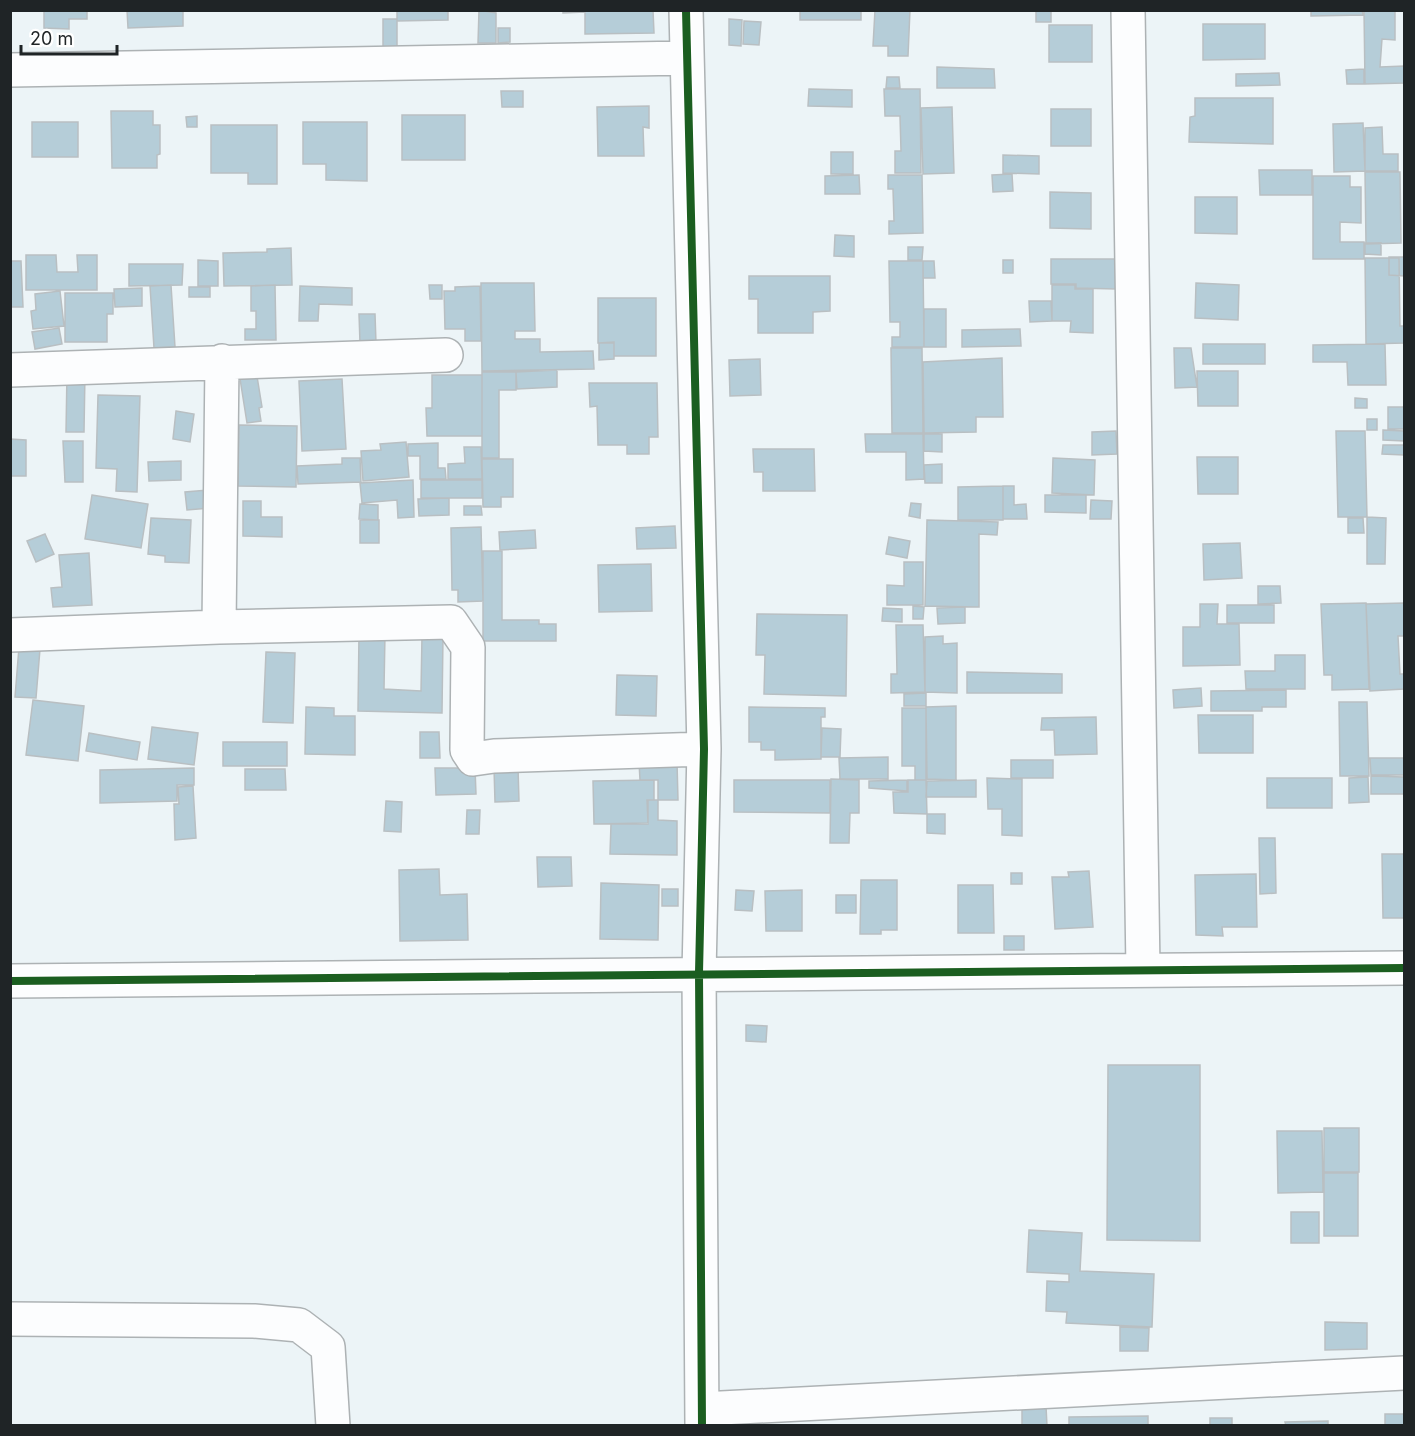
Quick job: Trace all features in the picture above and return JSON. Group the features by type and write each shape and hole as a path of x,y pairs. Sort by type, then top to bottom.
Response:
{"street":[{"path":"686,10 704,750 699,974 702,1417 1404,1373"},
{"path":"1128,10 1143,969"},
{"path":"10,70 686,58"},
{"path":"10,370 446,355"},
{"path":"219,627 222,361"},
{"path":"10,635 219,627 451,622 468,647 467,750 473,759 494,756 704,750"},
{"path":"10,981 1404,968"},
{"path":"10,1319 254,1321 299,1325 328,1347 333,1425"}],"building":[{"path":"44,10 87,10 87,19 69,19 69,29 44,28"},
{"path":"127,10 183,10 183,26 128,28"},
{"path":"397,10 448,10 448,20 397,21"},
{"path":"479,10 496,13 496,43 478,43"},
{"path":"563,10 653,10 654,33 585,34 585,12 563,13"},
{"path":"800,10 861,10 861,20 800,20"},
{"path":"875,10 910,10 908,56 888,56 888,46 873,46"},
{"path":"1036,10 1051,10 1051,22 1036,22"},
{"path":"1311,10 1362,10 1363,15 1311,16"},
{"path":"1364,10 1395,10 1395,40 1382,39 1380,67 1404,66 1404,83 1365,84"},
{"path":"383,19 397,19 397,48 383,49"},
{"path":"729,19 742,20 741,46 729,45"},
{"path":"744,21 761,22 759,45 743,44"},
{"path":"1203,24 1265,24 1265,59 1203,60"},
{"path":"1049,25 1092,25 1092,62 1049,62"},
{"path":"498,28 510,28 510,42 498,43"},
{"path":"937,67 994,69 995,88 937,88"},
{"path":"1364,69 1364,84 1347,84 1346,70"},
{"path":"1279,73 1280,85 1236,86 1236,74"},
{"path":"887,77 899,77 900,88 886,88"},
{"path":"809,89 852,90 852,107 808,106"},
{"path":"884,89 920,89 921,173 895,173 895,151 901,151 900,116 885,116"},
{"path":"501,91 523,91 523,107 502,107"},
{"path":"1195,98 1273,98 1273,144 1189,142 1190,117 1195,116"},
{"path":"649,106 649,128 643,127 644,156 598,156 597,107"},
{"path":"952,107 954,173 923,174 921,108"},
{"path":"1051,109 1091,109 1091,146 1051,146"},
{"path":"111,111 153,111 153,125 160,125 160,154 157,155 157,168 112,168"},
{"path":"402,115 465,115 465,160 402,160"},
{"path":"197,116 197,127 187,127 186,117"},
{"path":"32,122 78,122 78,157 32,157"},
{"path":"303,122 367,122 367,181 326,180 326,164 303,164"},
{"path":"1363,123 1365,171 1334,172 1333,124"},
{"path":"211,125 277,125 277,184 248,184 248,173 211,173"},
{"path":"1382,127 1383,154 1398,154 1398,171 1365,171 1365,128"},
{"path":"831,152 853,152 853,174 831,174"},
{"path":"1003,155 1039,156 1039,174 1003,173"},
{"path":"1259,170 1312,170 1312,195 1260,195"},
{"path":"1365,172 1400,172 1401,243 1366,244"},
{"path":"1012,174 1013,191 993,192 992,175"},
{"path":"859,175 860,194 825,194 825,176"},
{"path":"888,175 922,175 923,233 889,234 889,221 894,221 893,189 888,189"},
{"path":"1313,176 1350,176 1350,187 1361,187 1361,223 1340,222 1340,242 1364,242 1364,259 1313,259"},
{"path":"1050,192 1091,193 1091,229 1050,228"},
{"path":"1195,197 1237,197 1237,234 1195,233"},
{"path":"835,235 854,236 854,257 834,256"},
{"path":"1365,243 1381,243 1381,255 1365,254"},
{"path":"908,247 923,247 922,260 908,260"},
{"path":"291,248 292,285 224,286 223,253 267,252 267,249"},
{"path":"26,255 56,255 57,272 78,272 77,255 97,255 97,290 26,290"},
{"path":"1389,257 1404,257 1404,276 1389,275"},
{"path":"1365,258 1399,258 1400,326 1404,326 1404,343 1366,344"},
{"path":"1051,259 1116,259 1116,289 1076,288 1076,284 1051,284"},
{"path":"198,260 218,261 218,286 198,286"},
{"path":"1003,260 1013,260 1013,273 1003,273"},
{"path":"10,261 21,261 23,307 10,307"},
{"path":"889,261 923,261 924,347 892,347 892,337 900,337 900,322 890,322"},
{"path":"923,261 934,261 935,278 923,278"},
{"path":"129,264 183,264 182,285 129,286"},
{"path":"749,276 830,276 830,311 813,312 813,333 758,333 758,299 749,299"},
{"path":"481,283 534,283 535,331 515,331 515,339 540,339 540,352 593,351 594,369 482,371"},
{"path":"1196,283 1239,285 1238,320 1195,318"},
{"path":"171,285 175,347 154,348 150,286"},
{"path":"275,285 276,340 245,340 245,329 256,329 256,311 251,311 251,286"},
{"path":"429,285 442,285 442,299 430,299"},
{"path":"1052,285 1075,285 1075,289 1093,289 1093,333 1070,332 1071,321 1052,321"},
{"path":"300,286 352,288 352,305 319,304 318,321 299,321"},
{"path":"480,286 481,341 465,341 465,329 445,329 444,291 455,291 455,287"},
{"path":"189,287 210,287 210,297 189,297"},
{"path":"142,288 142,306 115,307 114,289"},
{"path":"60,291 64,326 33,329 31,311 36,310 35,294"},
{"path":"65,293 113,293 113,314 107,314 107,342 65,342"},
{"path":"598,298 656,298 656,356 614,356 614,342 598,343"},
{"path":"1029,301 1051,301 1052,321 1030,322"},
{"path":"924,309 946,309 946,347 924,347"},
{"path":"359,314 375,314 376,343 360,343"},
{"path":"59,328 62,344 35,349 32,332"},
{"path":"1020,329 1021,346 962,347 962,330"},
{"path":"599,343 614,343 614,359 599,360"},
{"path":"1203,344 1265,344 1265,364 1203,364"},
{"path":"1385,344 1386,385 1348,385 1347,362 1313,362 1313,345"},
{"path":"891,348 922,348 923,433 892,433"},
{"path":"1174,348 1191,348 1197,387 1175,388"},
{"path":"1002,358 1003,417 976,417 976,432 924,433 923,362"},
{"path":"760,359 761,395 730,396 729,360"},
{"path":"255,364 262,407 259,408 261,421 247,423 238,366"},
{"path":"557,370 557,387 517,389 516,372"},
{"path":"1197,371 1238,371 1238,406 1198,406"},
{"path":"482,372 516,372 516,390 499,390 499,458 482,458"},
{"path":"67,373 85,373 84,432 66,432"},
{"path":"432,375 482,375 482,436 427,436 426,408 432,408"},
{"path":"342,379 346,449 302,451 299,381"},
{"path":"589,383 657,383 658,437 649,437 649,454 627,454 627,445 598,445 597,406 590,407"},
{"path":"98,395 140,396 137,492 116,491 117,469 96,468"},
{"path":"1355,398 1367,399 1367,408 1355,408"},
{"path":"1388,407 1404,407 1404,429 1388,429"},
{"path":"176,411 194,414 190,442 173,439"},
{"path":"1367,419 1377,419 1377,430 1367,430"},
{"path":"239,425 297,426 296,487 238,486"},
{"path":"1383,430 1404,431 1404,441 1383,440"},
{"path":"1116,431 1117,454 1092,455 1092,432"},
{"path":"1336,431 1365,431 1367,517 1338,517"},
{"path":"865,434 923,434 924,479 906,480 906,452 866,452"},
{"path":"924,434 942,434 942,452 924,451"},
{"path":"10,439 26,440 26,476 10,476"},
{"path":"63,441 83,441 83,482 65,482"},
{"path":"406,442 409,477 363,481 361,451 381,450 380,444"},
{"path":"438,443 438,468 445,468 446,479 420,479 420,456 408,456 408,444"},
{"path":"1383,445 1404,445 1404,455 1382,454"},
{"path":"464,447 481,447 482,479 448,479 448,464 465,463"},
{"path":"753,449 814,449 815,491 763,491 763,472 754,472"},
{"path":"1197,457 1238,457 1238,494 1198,494"},
{"path":"342,458 360,458 361,482 298,484 297,466 342,464"},
{"path":"1053,458 1095,460 1094,495 1052,493"},
{"path":"482,459 513,459 513,497 501,497 501,507 483,507"},
{"path":"181,461 181,480 149,481 148,462"},
{"path":"942,464 942,483 925,483 924,465"},
{"path":"413,480 414,517 398,518 397,500 362,503 360,483"},
{"path":"421,480 482,480 482,498 421,498"},
{"path":"1003,486 1014,486 1014,505 1026,504 1027,519 1003,519"},
{"path":"1003,486 1003,520 958,520 958,487"},
{"path":"208,490 210,508 187,510 185,492"},
{"path":"92,495 148,504 141,548 85,539"},
{"path":"1045,495 1086,495 1086,513 1045,512"},
{"path":"449,498 449,515 419,516 418,499"},
{"path":"1091,500 1112,501 1111,519 1090,519"},
{"path":"243,501 261,501 261,517 282,517 282,537 243,536"},
{"path":"911,503 921,504 920,518 909,516"},
{"path":"360,504 378,505 378,520 359,519"},
{"path":"464,506 481,506 482,515 464,515"},
{"path":"1367,517 1386,518 1385,564 1367,564"},
{"path":"151,518 191,520 189,563 165,562 165,556 148,554"},
{"path":"1348,518 1363,518 1364,533 1348,533"},
{"path":"360,520 379,520 379,543 360,543"},
{"path":"927,520 998,522 997,535 979,534 979,607 925,606"},
{"path":"675,526 676,548 637,549 636,528"},
{"path":"481,527 483,601 458,602 458,590 452,590 451,528"},
{"path":"535,530 536,548 500,550 499,532"},
{"path":"45,534 54,554 36,562 27,541"},
{"path":"889,537 910,541 907,558 886,554"},
{"path":"1240,543 1242,578 1204,580 1203,544"},
{"path":"483,551 502,551 502,620 539,620 539,624 556,624 556,641 483,641"},
{"path":"89,553 92,605 53,607 51,588 62,587 59,555"},
{"path":"904,562 923,562 923,605 887,605 887,585 904,586"},
{"path":"651,564 652,611 599,612 598,565"},
{"path":"1258,586 1280,586 1281,603 1258,604"},
{"path":"1366,603 1369,689 1332,690 1332,675 1324,675 1321,604"},
{"path":"1404,603 1404,636 1398,636 1400,674 1404,674 1404,689 1370,691 1366,604"},
{"path":"1200,604 1218,604 1217,624 1239,624 1240,665 1183,666 1183,627 1200,627"},
{"path":"1227,605 1274,605 1274,623 1227,623"},
{"path":"913,606 924,607 923,619 913,619"},
{"path":"965,607 965,623 938,624 937,608"},
{"path":"883,608 902,609 902,622 882,621"},
{"path":"757,614 847,615 846,696 764,694 765,655 756,655"},
{"path":"896,625 923,625 925,692 891,693 891,674 897,674"},
{"path":"359,634 385,634 384,689 421,691 422,635 443,636 442,713 358,711"},
{"path":"943,636 943,644 957,643 957,693 925,692 925,637"},
{"path":"19,647 40,649 36,698 15,697"},
{"path":"266,652 295,653 293,723 263,722"},
{"path":"1275,655 1305,655 1305,689 1246,689 1245,671 1275,671"},
{"path":"967,672 1062,674 1062,693 967,693"},
{"path":"617,675 657,676 656,716 616,715"},
{"path":"1201,688 1202,706 1174,708 1173,690"},
{"path":"1286,690 1286,707 1262,707 1262,711 1211,711 1211,691"},
{"path":"926,693 926,706 904,706 904,694"},
{"path":"33,700 84,706 78,761 26,755"},
{"path":"1339,702 1367,702 1369,776 1340,776"},
{"path":"956,706 956,780 927,779 926,707"},
{"path":"306,707 334,708 334,716 355,716 355,755 305,754"},
{"path":"749,707 825,708 825,717 821,717 821,759 775,760 775,750 761,750 761,742 749,742"},
{"path":"902,708 926,708 926,780 915,780 915,766 902,766"},
{"path":"1198,715 1253,715 1253,753 1199,753"},
{"path":"1096,717 1097,754 1055,755 1054,730 1041,730 1042,718"},
{"path":"152,727 198,733 194,765 148,759"},
{"path":"822,728 841,729 840,757 821,757"},
{"path":"420,732 439,732 440,758 420,758"},
{"path":"89,733 140,742 137,760 86,751"},
{"path":"223,742 287,742 287,766 223,766"},
{"path":"888,757 888,779 840,779 839,758"},
{"path":"1370,758 1404,758 1404,775 1371,775"},
{"path":"1011,760 1053,760 1053,778 1011,778"},
{"path":"639,762 677,762 678,800 658,800 658,780 640,780"},
{"path":"518,767 519,801 495,802 494,768"},
{"path":"194,768 194,785 177,785 177,801 100,803 100,770"},
{"path":"435,768 475,768 476,794 436,795"},
{"path":"245,769 285,769 286,790 245,790"},
{"path":"1371,776 1404,777 1404,794 1371,794"},
{"path":"1368,777 1369,802 1349,803 1349,778"},
{"path":"987,778 1022,779 1022,836 1002,835 1002,809 988,809"},
{"path":"1267,778 1332,778 1332,808 1267,808"},
{"path":"831,779 859,780 859,813 850,813 849,843 830,843"},
{"path":"654,780 654,800 647,800 648,823 594,824 593,781"},
{"path":"734,780 830,780 830,813 734,812"},
{"path":"907,780 907,791 869,788 869,781"},
{"path":"908,780 926,780 927,814 894,813 893,792 908,792"},
{"path":"976,780 976,797 926,797 927,781"},
{"path":"193,786 196,838 175,840 174,804 179,804 178,787"},
{"path":"648,800 658,800 658,820 677,821 677,855 610,854 611,824 648,824"},
{"path":"386,801 402,802 401,832 384,831"},
{"path":"467,810 480,810 479,834 466,834"},
{"path":"927,814 945,814 945,834 927,833"},
{"path":"1259,838 1275,838 1276,893 1260,894"},
{"path":"1382,854 1404,854 1404,918 1383,918"},
{"path":"537,857 571,857 572,886 538,887"},
{"path":"439,869 440,895 467,894 468,940 400,941 399,870"},
{"path":"1089,871 1093,927 1055,929 1052,877 1069,877 1068,872"},
{"path":"1011,873 1022,873 1022,884 1011,884"},
{"path":"1256,874 1257,927 1222,927 1223,936 1196,935 1195,875"},
{"path":"861,880 897,880 897,930 881,930 881,934 860,934"},
{"path":"601,883 659,885 658,940 600,939"},
{"path":"958,885 993,885 994,933 958,933"},
{"path":"662,889 678,889 678,906 662,906"},
{"path":"736,890 754,891 752,911 735,910"},
{"path":"802,890 802,931 766,931 765,891"},
{"path":"836,895 856,895 856,913 836,913"},
{"path":"1004,936 1024,936 1024,950 1004,950"},
{"path":"746,1025 767,1026 766,1042 746,1041"},
{"path":"1108,1065 1200,1065 1200,1241 1107,1240"},
{"path":"1324,1128 1359,1128 1359,1172 1324,1172"},
{"path":"1277,1131 1322,1131 1323,1192 1278,1193"},
{"path":"1324,1173 1358,1173 1358,1236 1324,1236"},
{"path":"1291,1212 1319,1212 1319,1243 1291,1243"},
{"path":"1029,1230 1082,1233 1080,1271 1154,1274 1152,1327 1066,1323 1067,1312 1046,1311 1047,1281 1069,1282 1069,1274 1027,1272"},
{"path":"1325,1322 1367,1323 1367,1349 1325,1350"},
{"path":"1120,1327 1149,1328 1148,1351 1120,1351"},
{"path":"1022,1406 1046,1406 1047,1426 1022,1426"},
{"path":"1385,1414 1404,1414 1404,1426 1385,1426"},
{"path":"1148,1416 1148,1426 1069,1426 1069,1417"},
{"path":"1210,1418 1232,1418 1232,1426 1210,1426"},
{"path":"1328,1421 1328,1426 1286,1426 1285,1422"}],"cycle path":[{"path":"686,10 704,749 699,973 702,1426"},
{"path":"10,981 1404,968"}]}
